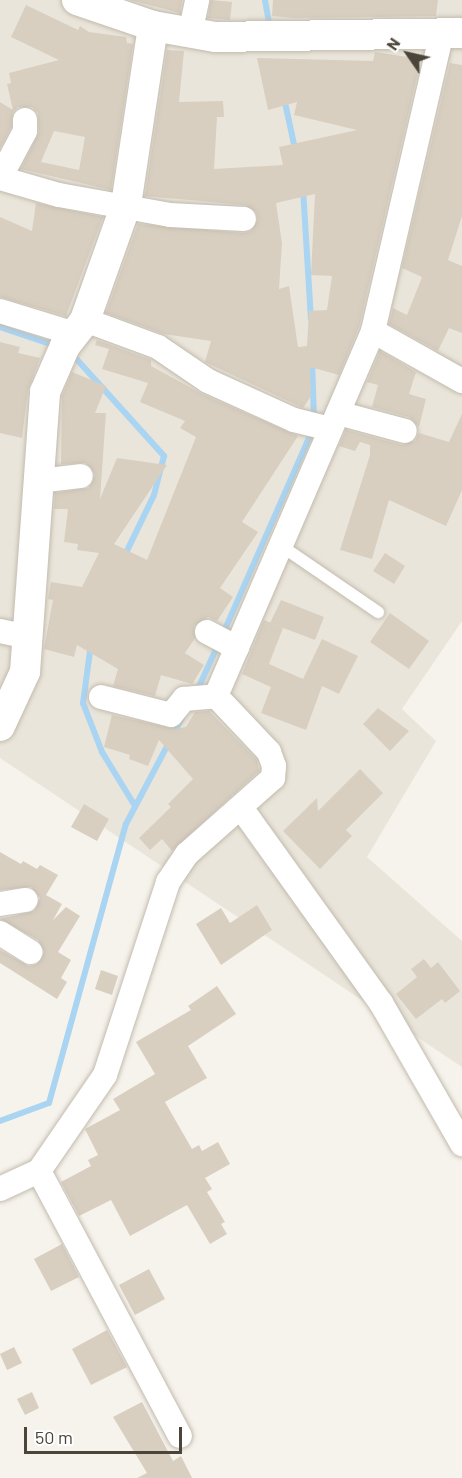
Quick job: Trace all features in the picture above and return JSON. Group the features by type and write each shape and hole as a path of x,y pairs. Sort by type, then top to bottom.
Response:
{"street":[{"path":"77,0 110,6 153,26 202,35 452,33 373,331 329,423 280,545 222,640 200,698 171,715 101,697"},
{"path":"197,0 202,35"},
{"path":"0,726 25,672 45,392 70,340 126,206 153,26"},
{"path":"25,120 25,131 0,178 59,195 194,218 244,219"},
{"path":"0,311 70,340 158,347 208,381 294,420 405,432"},
{"path":"373,331 462,381"},
{"path":"39,481 81,476"},
{"path":"0,631 29,637"},
{"path":"0,1190 39,1171 105,1075 168,882 187,854 242,809 273,778 274,766 268,752 200,698"},
{"path":"242,809 381,1003 462,1144"},
{"path":"0,904 26,900"},
{"path":"0,933 30,952"},
{"path":"39,1171 180,1436"}],"lane":[{"path":"280,545 378,612"}],"shaded area":[{"path":"0,0 462,0 462,621 402,709 436,741 367,857 462,941 462,1067 0,758"}],"building":[{"path":"130,0 182,0 180,13"},
{"path":"211,0 232,2 230,20 208,18"},
{"path":"273,0 438,0 436,16 294,18 272,16"},
{"path":"26,5 78,30 80,26 89,32 126,37 127,43 133,44 111,190 21,169 39,132 38,113 32,107 18,107 13,112 11,127 0,148 0,102 13,110 7,84 11,83 9,73 59,60 11,37","holes":["54,131 85,137 79,170 41,162"]},
{"path":"167,50 184,51 179,102 223,101 224,117 217,117 214,169 283,165 279,147 357,130 294,115 297,102 268,110 257,58 373,61 375,52 421,59 359,327 339,375 310,367 311,396 303,408 205,362 211,341 164,334 106,313 138,224 243,233 251,231 258,220 256,212 245,205 145,196","holes":["315,194 311,275 332,276 327,310 309,311 307,346 298,347 289,286 279,289 282,243 276,203"]},
{"path":"450,63 462,65 462,216 448,260 462,266 462,333 449,328 438,351 389,324 393,308 407,315 422,277 402,268"},
{"path":"36,203 103,217 66,316 0,297 0,217 32,231"},
{"path":"97,340 151,360 151,366 202,394 298,436 242,522 258,532 220,588 233,597 217,621 208,617 194,626 195,638 185,653 204,665 192,684 161,675 155,696 113,686 118,669 77,645 74,657 44,649 53,600 48,599 51,582 82,587 99,553 77,550 78,544 64,542 68,509 54,509 55,493 89,488 95,475 86,463 61,464 62,396 72,372 106,386 95,413 106,413 100,499 117,458 167,465 114,544 147,560 196,437 180,428 185,421 140,402 148,383 102,369 109,349 95,345"},
{"path":"0,342 20,347 18,353 40,358 28,390 22,438 0,433"},
{"path":"380,351 416,372 409,394 426,399 419,427 409,417 372,407 378,385 367,382"},
{"path":"462,414 462,490 446,526 389,500 372,559 340,550 370,455 370,445 360,442 355,451 339,446 346,430 402,445 415,441 419,433 449,442"},
{"path":"385,553 405,566 394,584 373,571"},
{"path":"281,600 324,617 315,640 270,623"},
{"path":"390,613 429,641 409,669 370,642"},
{"path":"264,620 283,628 269,664 303,679 322,639 358,656 339,694 322,686 306,730 261,713 271,687 242,674"},
{"path":"378,708 409,731 390,751 363,724"},
{"path":"209,711 257,760 259,771 172,851 162,839 150,850 139,838 171,807 168,804 193,779 159,740 148,766 129,759 130,755 104,747 112,715 175,729 186,727 195,712"},
{"path":"360,769 383,793 346,830 352,836 320,869 283,831 317,798 318,811"},
{"path":"84,804 109,819 97,841 71,827"},
{"path":"0,852 21,864 23,861 37,869 40,865 58,875 46,895 62,904 53,920 66,907 80,916 58,952 71,960 61,978 67,982 57,999 0,963 0,950 29,966 37,964 44,952 38,940 0,919 34,911 40,898 31,887 0,890"},
{"path":"257,905 272,930 221,965 196,924 221,908 230,923"},
{"path":"424,959 431,968 438,962 460,991 445,1003 442,999 416,1019 396,994 417,977 411,969"},
{"path":"101,970 118,976 112,995 95,989"},
{"path":"217,986 236,1014 188,1046 207,1078 165,1102 192,1149 199,1145 202,1151 218,1142 230,1164 205,1178 212,1189 207,1192 225,1222 221,1224 227,1234 210,1244 187,1205 130,1236 111,1200 79,1216 61,1182 91,1166 88,1160 98,1155 85,1129 120,1110 113,1099 155,1074 136,1042 191,1010 188,1006"},
{"path":"62,1244 79,1277 51,1291 34,1259"},
{"path":"149,1269 165,1299 135,1315 119,1285"},
{"path":"107,1330 127,1367 91,1385 72,1349"},
{"path":"14,1347 22,1363 7,1370 0,1354"},
{"path":"32,1392 39,1408 25,1415 17,1399"},
{"path":"142,1402 173,1461 181,1456 192,1478 137,1478 147,1473 113,1417"}],"waterway":[{"path":"265,0 270,29"},
{"path":"284,98 295,149"},
{"path":"303,189 311,319"},
{"path":"0,327 56,346"},
{"path":"71,353 164,456 154,495 124,557"},
{"path":"312,359 314,418"},
{"path":"222,636 312,431"},
{"path":"91,644 83,703 102,752 135,806"},
{"path":"196,693 218,645"},
{"path":"0,1121 49,1103 126,824 182,718"}]}
